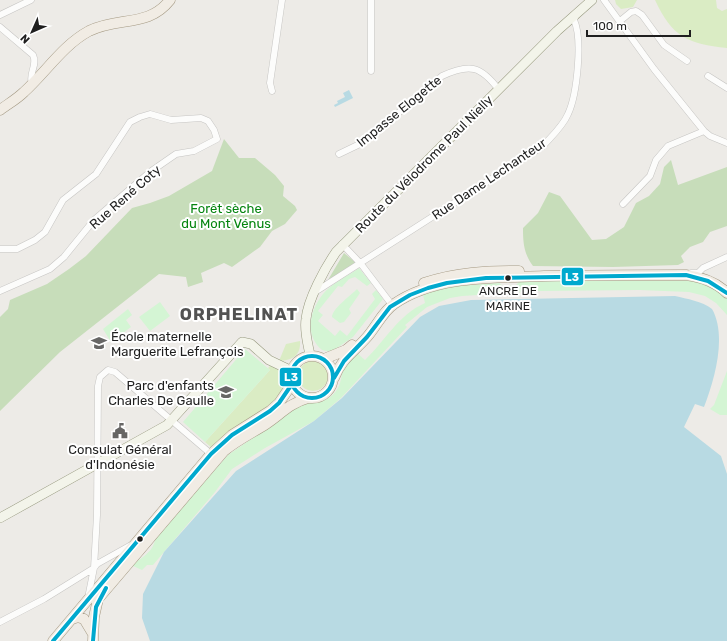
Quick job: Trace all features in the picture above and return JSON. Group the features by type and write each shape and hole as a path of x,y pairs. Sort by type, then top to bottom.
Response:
{"main road":[{"path":"0,110 17,98 66,48 83,35 113,23 145,18 154,15 166,2"},
{"path":"308,398 296,390 292,384 292,371 298,360 310,355 324,358 346,350 363,334 373,318 393,302 416,289 415,286 440,277 463,273 496,271 688,268 701,270 727,285"},
{"path":"446,284 451,279 460,278 463,273"},
{"path":"53,641 224,451 234,442 271,420 295,401 314,398 325,394 332,384 338,366 368,336 393,302 416,292 446,284 522,277 699,276 727,293"},
{"path":"324,358 332,367 334,378"},
{"path":"93,638 93,598 136,542 211,454 232,435 270,411 279,403 292,384"},
{"path":"72,619 78,617 84,619 93,638"}],"street":[{"path":"0,15 31,0"},
{"path":"272,91 270,83 282,0"},
{"path":"371,0 371,71"},
{"name":"Route du Vélodrome Paul Nielly","path":"310,355 306,336 306,318 315,292 332,258 342,244 592,0"},
{"path":"604,0 654,69 704,131 710,136 727,144"},
{"path":"620,21 631,12 636,11 642,15 664,45 687,61"},
{"name":"Rue Dame Lechanteur","path":"315,292 361,264 543,146 558,130 568,114 574,90 579,44 577,27 574,20 578,12"},
{"path":"0,27 33,55 35,66 30,77 32,84"},
{"name":"Impasse Elogette","path":"339,154 364,142 442,76 454,70 474,68 484,73 499,90"},
{"path":"708,76 727,88"},
{"name":"Rue René Coty","path":"0,249 17,248 35,240 44,232 63,200 96,174 130,122 150,114 171,120 201,118 208,121 214,130 218,139 194,151 176,154 150,172 94,220 64,257 50,269 0,291"},
{"path":"623,204 650,176 656,160 668,146 704,131"},
{"path":"342,244 393,302"},
{"path":"676,275 680,272 698,273 703,268 727,257"},
{"path":"701,270 702,274 713,279 716,285"},
{"path":"0,518 161,429 172,421 242,342 251,344 269,360 292,371"},
{"path":"93,598 98,386 100,377 108,370 115,372 211,454"},
{"path":"0,622 44,599 94,568 97,564 136,542"}],"green space":[{"path":"615,0 637,0 633,7 621,9 616,4"},
{"path":"655,0 716,0 717,8 722,11 727,9 727,48 702,44 683,36 668,23"},
{"name":"Forêt sèche du Mont Vénus","path":"224,139 239,158 255,158 275,175 284,186 283,196 295,206 297,210 285,224 272,231 260,247 232,267 224,263 201,273 203,282 188,287 186,277 159,274 60,352 0,411 0,317 8,309 10,300 47,284 69,269 86,256 132,208 169,196 212,171"},
{"path":"671,160 678,185 727,167 727,226 710,232 703,242 690,247 681,256 684,262 678,265 613,267 533,266 525,248 523,228 538,213 549,192 560,196 592,240 606,239 624,227 636,203 649,196 660,184 664,167"},
{"path":"344,253 355,262 354,266 330,281 328,280"},
{"path":"359,268 371,283 367,286 355,277 349,279 342,287 338,286 318,311 323,315 318,321 335,336 340,330 347,336 375,299 372,294 376,290 383,299 353,337 331,352 322,350 316,344 311,330 312,315 318,300 335,283"},
{"path":"684,279 707,286 718,291 727,298 727,315 716,303 705,296 689,292 639,290 541,291 462,296 450,298 427,307 405,325 407,327 341,398 314,421 265,448 232,469 215,492 153,565 147,565 142,570 131,565 150,551 155,539 228,455 305,402 316,402 331,397 338,388 344,369 349,360 357,353 365,360 399,321 415,308 425,303 423,295 435,290 455,286 499,283 503,286 516,285 519,282"},
{"path":"357,289 360,293 349,309 351,313 344,322 340,323 332,317 335,310"},
{"path":"160,302 170,316 150,331 139,317"},
{"path":"128,309 132,315 126,320 131,327 111,342 103,329"},
{"path":"300,341 299,350 295,356 288,360 279,361 286,344"},
{"path":"245,349 270,370 205,442 183,422"},
{"path":"313,361 324,365 328,376 324,387 313,391 302,387 298,376 302,365"},
{"path":"271,365 288,378 285,388 278,398 257,417 212,448 205,442 270,370 268,368"},
{"path":"727,371 727,415 720,415 710,409 714,405"}],"water":[{"path":"349,90 353,98 335,107 334,105 338,103 337,101 345,97 343,93"},
{"path":"675,296 699,302 712,309 719,331 718,357 712,384 704,407 695,404 684,427 721,456 727,474 727,641 150,641 142,618 143,594 164,552 236,471 314,421 342,398 420,317 439,306 471,300"}],"transit line":[{"name":"L3","path":"334,378 344,361 367,337 390,307 410,295 447,283 486,278 686,275 708,281 727,293"},
{"name":"L3","path":"308,356 316,356 324,359 330,365 333,377 330,389 324,395 316,398 308,398 300,395 294,389 291,381 291,373 294,365 300,359 308,356"},
{"name":"L3","path":"53,641 211,454 232,435 270,411 279,403 292,384"},
{"name":"L3","path":"93,641 96,607 106,588"}],"place":[{"name":"ANCRE DE MARINE","path":"508,278"},
{"name":"École maternelle Marguerite Lefrançois","path":"99,343"},
{"name":"Parc d'enfants Charles De Gaulle","path":"226,392"},
{"name":"Consulat Général d'Indonésie","path":"120,431"}],"district":[{"name":"ORPHELINAT","path":"239,314"}]}
